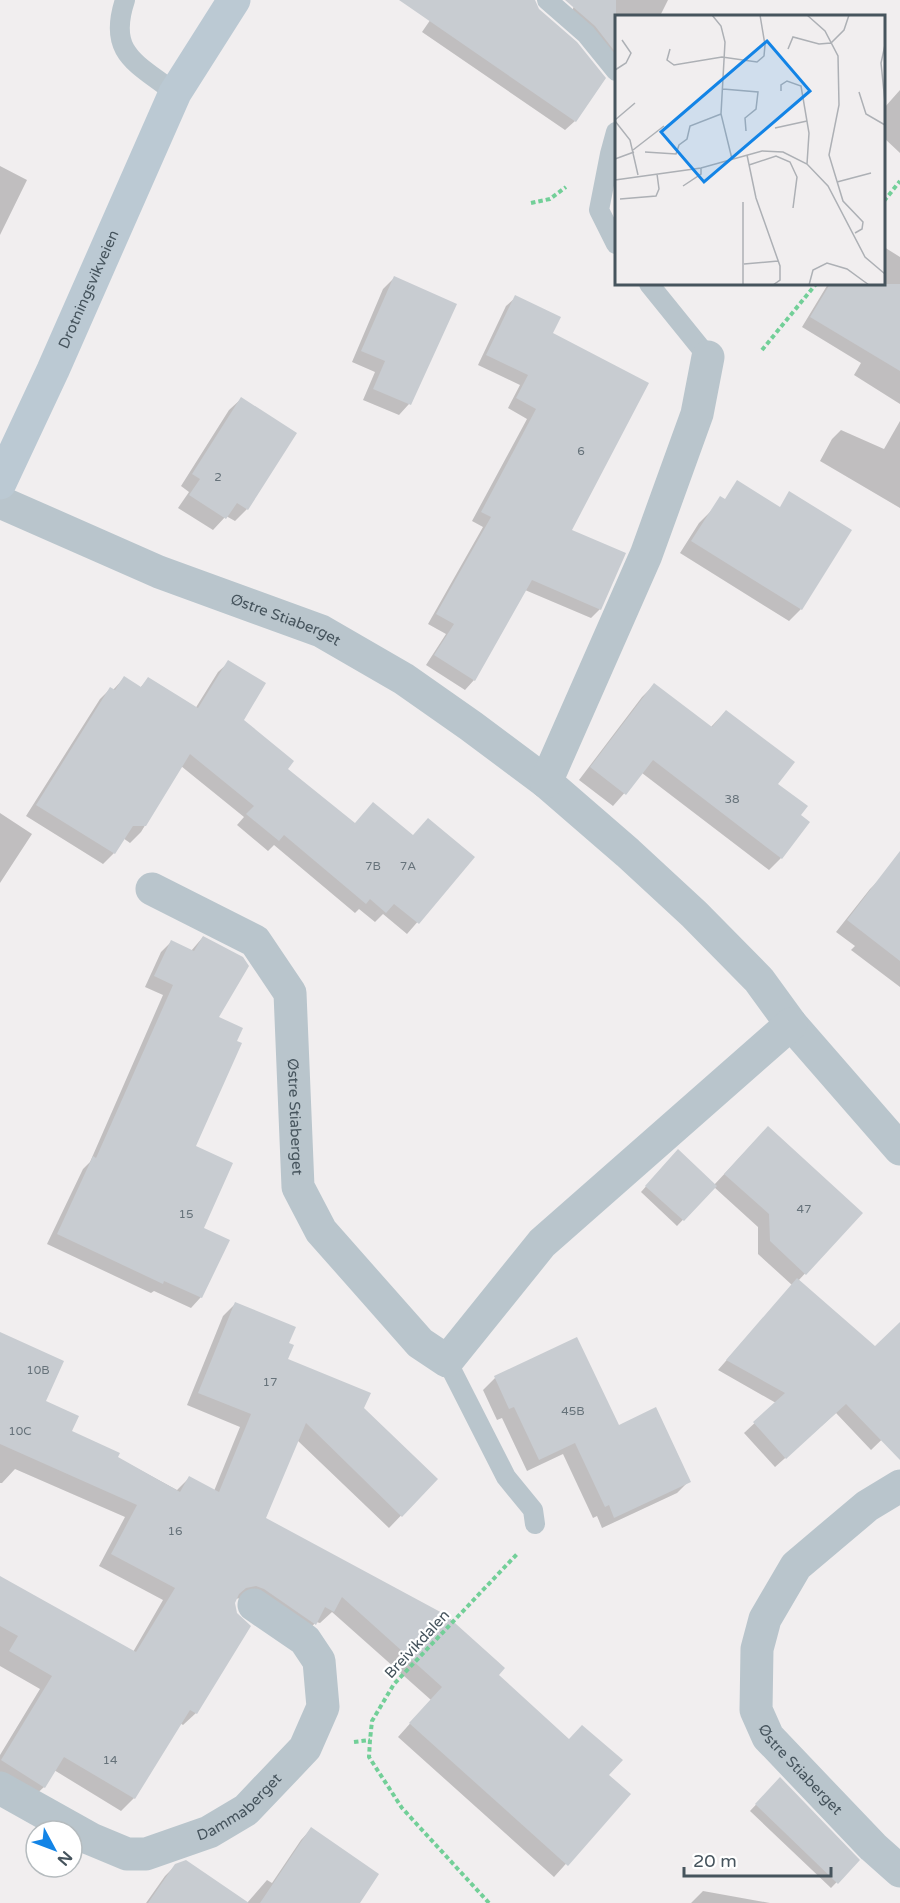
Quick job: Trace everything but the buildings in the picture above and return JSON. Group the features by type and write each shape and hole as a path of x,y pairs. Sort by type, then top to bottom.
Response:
{"main road":[{"name":"Drotningsvikveien","path":"0,483 53,370 175,93 234,0"}],"street":[{"path":"546,782 646,555 697,414 708,357"},
{"name":"Østre Stiaberget","path":"0,502 159,572 321,631 404,679 471,726 546,782 694,914 759,980 791,1024 900,1149"},
{"name":"Østre Stiaberget","path":"152,889 255,941 290,993 298,1187 321,1231 420,1343 447,1361"},
{"path":"447,1361 542,1243 791,1024"},
{"name":"Østre Stiaberget","path":"900,1486 867,1506 796,1566 765,1619 757,1649 756,1710 768,1737 873,1847 900,1871"},
{"name":"Dammaberget","path":"0,1788 91,1839 127,1854 146,1854 209,1832 246,1810 305,1748 323,1707 319,1661 305,1640 254,1605"}],"lane":[{"path":"126,0 119,19 119,40 130,58 175,93"},
{"path":"547,0 586,34 615,70"},
{"path":"615,136 599,210 615,242"},
{"path":"650,285 708,357"},
{"name":"Østre Stiaberget","path":"447,1361 506,1477 533,1510 535,1524"}],"path":[{"path":"885,200 900,181"},
{"path":"762,350 815,285"},
{"name":"Breivikdalen","path":"489,1903 402,1808 369,1757 372,1722 394,1684 519,1552 535,1524"}]}
